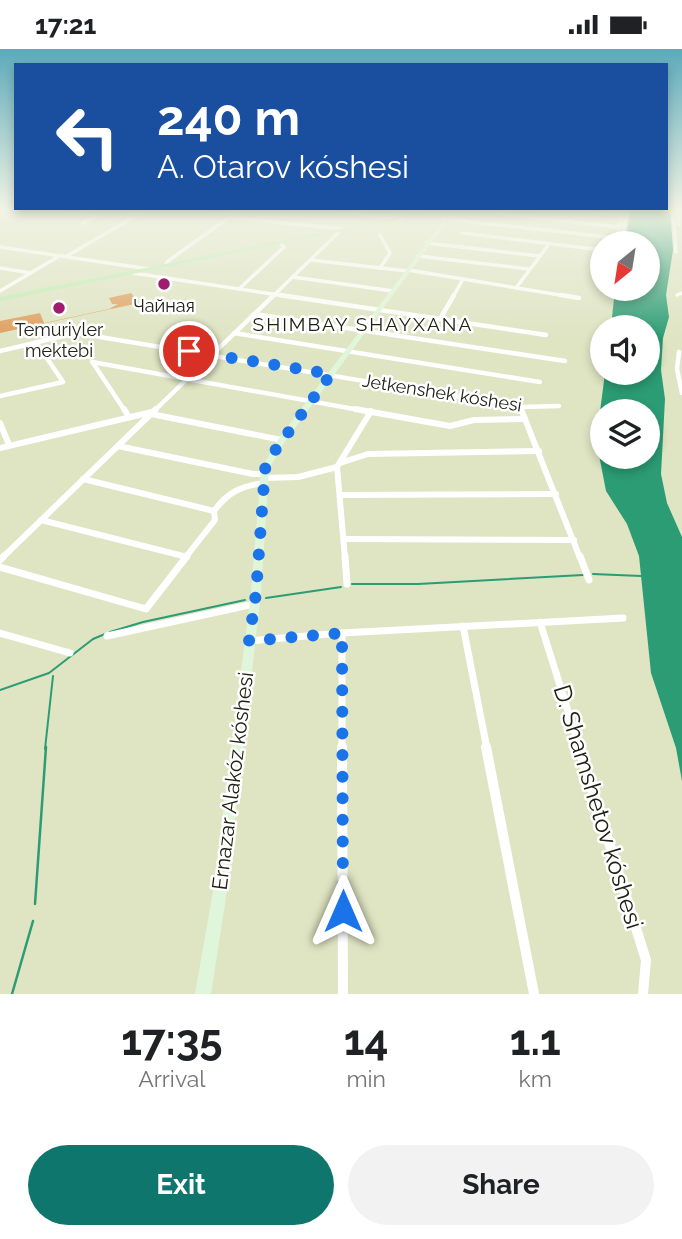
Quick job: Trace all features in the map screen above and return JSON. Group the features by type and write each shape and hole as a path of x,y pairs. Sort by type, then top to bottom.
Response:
{"main road":[{"path":"0,299 235,252"},
{"name":"Ernazar Alakóz kóshesi","path":"203,994 220,891 254,604 265,478 271,456 421,252"}],"street":[{"path":"36,252 149,269"},
{"path":"0,291 71,252"},
{"path":"165,266 181,252"},
{"path":"239,289 279,252"},
{"path":"0,560 319,252"},
{"path":"380,268 390,252"},
{"path":"506,252 540,256"},
{"path":"516,288 543,252"},
{"path":"418,256 529,269"},
{"path":"311,260 408,270 579,298"},
{"path":"0,268 31,273"},
{"path":"133,273 546,335"},
{"path":"293,277 393,291"},
{"path":"440,319 463,279"},
{"path":"0,291 12,293 14,296"},
{"path":"254,314 565,361"},
{"name":"Jetkenshek kóshesi","path":"36,342 76,333 520,407 559,405"},
{"path":"234,334 540,382"},
{"path":"0,351 36,342 63,382 0,396"},
{"path":"679,352 677,369 682,393"},
{"path":"129,417 92,362 450,426 474,421 525,419"},
{"path":"520,407 589,580"},
{"path":"347,584 339,465 371,411"},
{"path":"0,447 153,413 282,440"},
{"path":"0,423 9,445"},
{"path":"118,446 265,478"},
{"path":"0,567 146,610 215,520 214,511 225,495 238,486 265,478 298,477 368,454 539,451"},
{"path":"83,479 214,511"},
{"path":"341,495 556,494"},
{"path":"41,520 187,557"},
{"path":"344,539 574,540"},
{"path":"0,550 8,552"},
{"path":"107,636 254,604"},
{"path":"249,641 463,625 623,618"},
{"name":"D. Shamshetov kóshesi","path":"540,622 646,960 643,994"},
{"path":"463,625 534,994"},
{"path":"0,633 70,653"},
{"path":"342,633 343,994"}],"shaded area":[{"path":"660,252 673,252 666,295 669,317 663,338 661,370 665,399 661,474 667,503 682,537 682,781 676,748 651,673 639,556 627,524 606,491 602,469 660,469 660,399 602,399 603,385 660,385 660,315 612,315 614,301 660,301"},
{"path":"131,293 139,303 0,333 0,321 40,313 44,323 109,309 118,304 112,304 109,298"}],"waterway":[{"path":"593,574 641,576"},
{"path":"352,584 418,584 583,575"},
{"path":"266,598 341,587"},
{"path":"110,632 143,622 245,600"},
{"path":"0,690 49,673 93,639 105,634"},
{"path":"45,749 53,676"},
{"path":"35,904 46,747"},
{"path":"12,994 33,921"}],"place":[{"name":"Чайная","path":"164,284"},
{"name":"Temuriyler mektebi","path":"59,308"}],"district":[{"name":"SHIMBAY SHAYXANA","path":"363,324"}],"route":[{"path":"189,351 331,374 271,456 265,469 256,593 249,641 342,633 343,911"}]}
